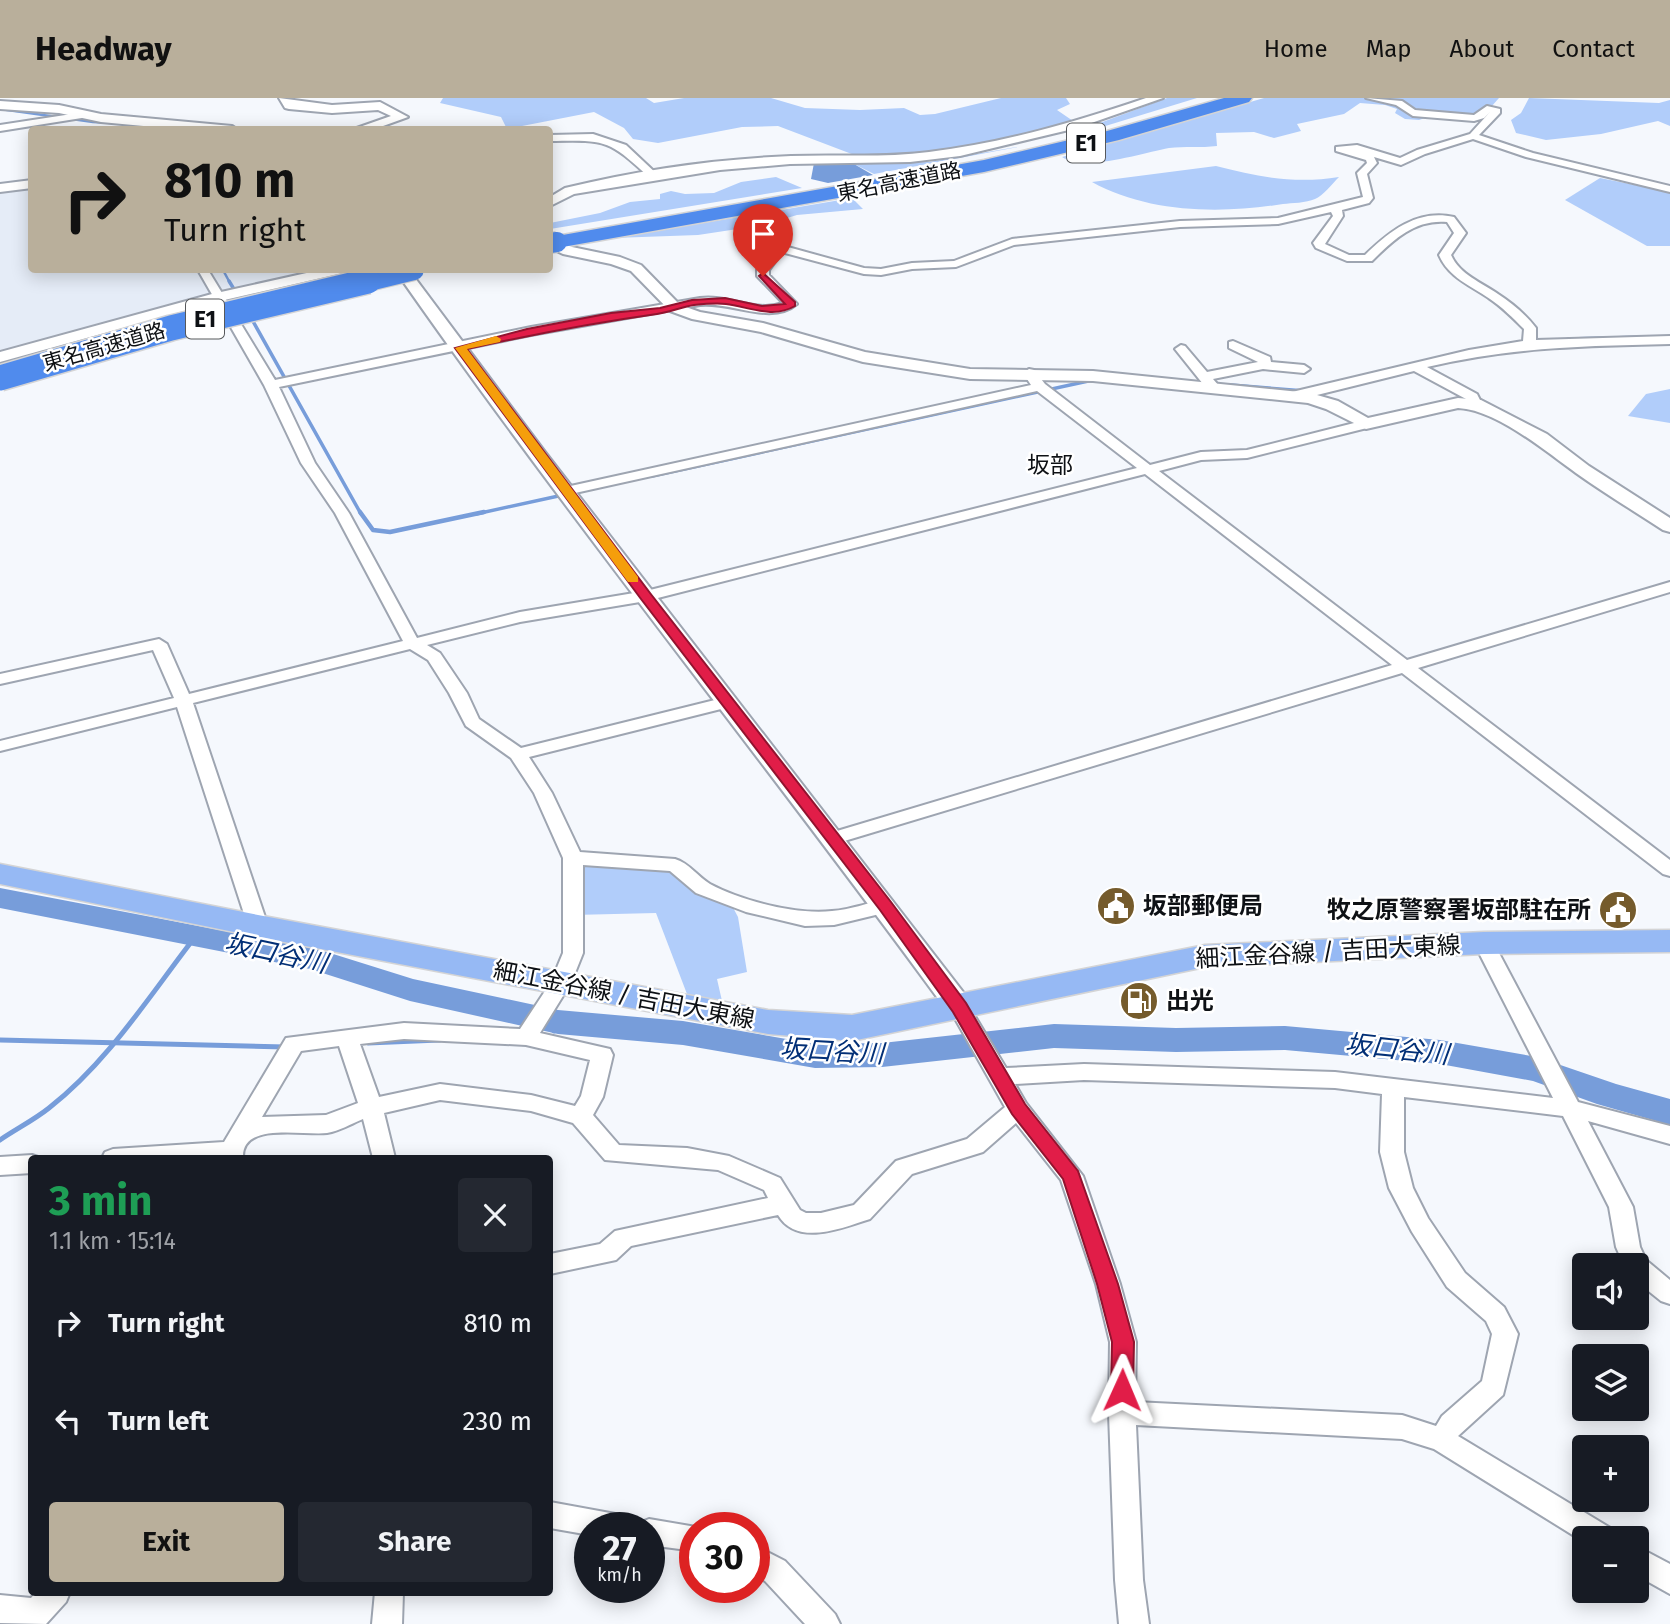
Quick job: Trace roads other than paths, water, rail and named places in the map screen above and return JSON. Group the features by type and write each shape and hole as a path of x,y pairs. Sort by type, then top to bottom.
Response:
{"highway":[{"name":"東名高速道路","path":"553,241 845,193 1071,139 1218,98"},
{"name":"東名高速道路","path":"553,241 818,191 922,175 1112,136 1243,98"},
{"name":"東名高速道路","path":"0,369 189,315 366,273"},
{"name":"東名高速道路","path":"0,378 234,311 409,273"}],"main road":[{"name":"細江金谷線 / 吉田大東線","path":"0,874 557,987 768,1022 852,1028 967,1020 1205,956 1484,943 1670,941"}],"street":[{"path":"285,98 289,105 313,109 380,106 402,117 372,126"},
{"path":"553,194 654,176 770,161 892,159 970,151 1057,132 1157,98"},
{"path":"275,384 611,316 713,300 762,309 786,307 791,304 763,276 763,270 771,259 760,249 760,246 766,244 864,271 881,272 912,266 956,264 1012,242 1180,224 1278,221 1336,209 1368,198 1362,173 1372,163 1370,158 1340,149 1357,148 1401,162 1421,152 1473,136 1497,111 1487,109 1481,116 1474,118 1423,115 1413,113 1399,103 1371,98"},
{"path":"0,105 59,109 78,117"},
{"path":"0,128 78,117 185,126"},
{"path":"553,134 559,131 614,134"},
{"path":"553,136 602,139 617,148 622,147 654,176"},
{"path":"1473,136 1530,155 1670,189"},
{"path":"0,188 28,184"},
{"path":"553,200 570,191"},
{"path":"1336,209 1338,216 1319,243 1320,246 1353,260 1368,259 1395,233 1417,222 1433,217 1450,219 1460,233 1445,255 1451,268 1464,279 1493,295 1522,320 1530,328 1529,344"},
{"path":"553,242 568,251 615,260 636,268 675,308 697,316 763,328 863,357 970,374 1029,373 1209,383 1332,405 1366,424"},
{"path":"206,273 230,294 239,319 275,384 308,463 342,513 412,643 434,657 458,693 472,722 517,754 543,793 573,858 573,953 557,987 526,1037"},
{"path":"0,357 230,294 324,273"},
{"path":"0,387 85,360 409,273 460,348 568,494 886,906 967,1020 1018,1109 1071,1176 1108,1284 1123,1342 1122,1413 1129,1580 1134,1624"},
{"path":"1292,396 1346,386 1497,348 1607,339 1670,340"},
{"path":"1233,345 1265,360 1262,365"},
{"path":"1181,349 1209,383"},
{"path":"1209,383 1262,365 1304,369"},
{"path":"1417,367 1472,397 1475,404"},
{"path":"1029,373 1043,389 1403,668 1670,870"},
{"path":"568,494 1043,389"},
{"path":"0,746 520,617 646,596 1201,456 1247,454 1458,403 1475,404 1541,438 1583,470 1670,526"},
{"path":"834,838 1670,587"},
{"path":"0,680 159,643 183,699 258,926"},
{"path":"517,754 727,702"},
{"path":"573,858 675,865 703,888 753,907 805,919 834,918 886,906"},
{"path":"1484,943 1542,1056 1573,1109 1621,1207 1631,1253"},
{"path":"234,1148 291,1049 349,1043 404,1031 526,1037 602,1055 592,1097 581,1116"},
{"path":"349,1043 371,1107 383,1155"},
{"path":"998,1077 1084,1072 1281,1077 1393,1087 1573,1109 1670,1135"},
{"path":"1393,1087 1392,1152 1401,1188 1420,1225 1456,1280 1495,1314 1505,1334 1494,1387 1451,1423 1442,1440"},
{"path":"149,1155 234,1148 266,1124 327,1124 371,1107 440,1092 531,1103 581,1116 613,1154 687,1157 721,1162 772,1184 792,1217 802,1223 821,1223 862,1212 904,1167 975,1146 1018,1109"},
{"path":"0,1166 28,1164"},
{"path":"553,1263 607,1253 624,1238 785,1205"},
{"path":"1649,1277 1670,1294"},
{"path":"1122,1413 1392,1426 1442,1440 1582,1526"},
{"path":"553,1516 574,1519"},
{"path":"1649,1567 1670,1580"},
{"path":"770,1568 825,1624"},
{"path":"0,1609 32,1619 52,1596"},
{"path":"387,1624 388,1596"}],"waterway":[{"path":"0,109 134,126"},
{"path":"225,273 230,283"},
{"path":"229,281 243,304"},
{"path":"250,316 361,514"},
{"path":"1568,339 1649,337"},
{"path":"652,476 1093,380"},
{"path":"1231,385 1305,391"},
{"path":"476,514 563,495"},
{"path":"360,512 373,530 390,532 484,512"},
{"name":"坂口谷川","path":"0,898 314,959 410,990 558,1022 683,1033 815,1056 882,1055 1054,1036 1176,1040 1285,1038 1440,1052 1537,1069 1609,1095 1670,1112"},
{"path":"114,1043 195,937"},
{"path":"554,1031 558,1022"},
{"path":"0,1040 114,1043"},
{"path":"368,1043 439,1040"},
{"path":"0,1140 49,1108 90,1070 114,1043"},
{"path":"114,1043 285,1047"}],"place":[{"name":"坂部郵便局","path":"1116,906"},
{"name":"牧之原警察署坂部駐在所","path":"1618,910"},
{"name":"出光","path":"1139,1001"}],"district":[{"name":"坂部","path":"1050,465"}]}
